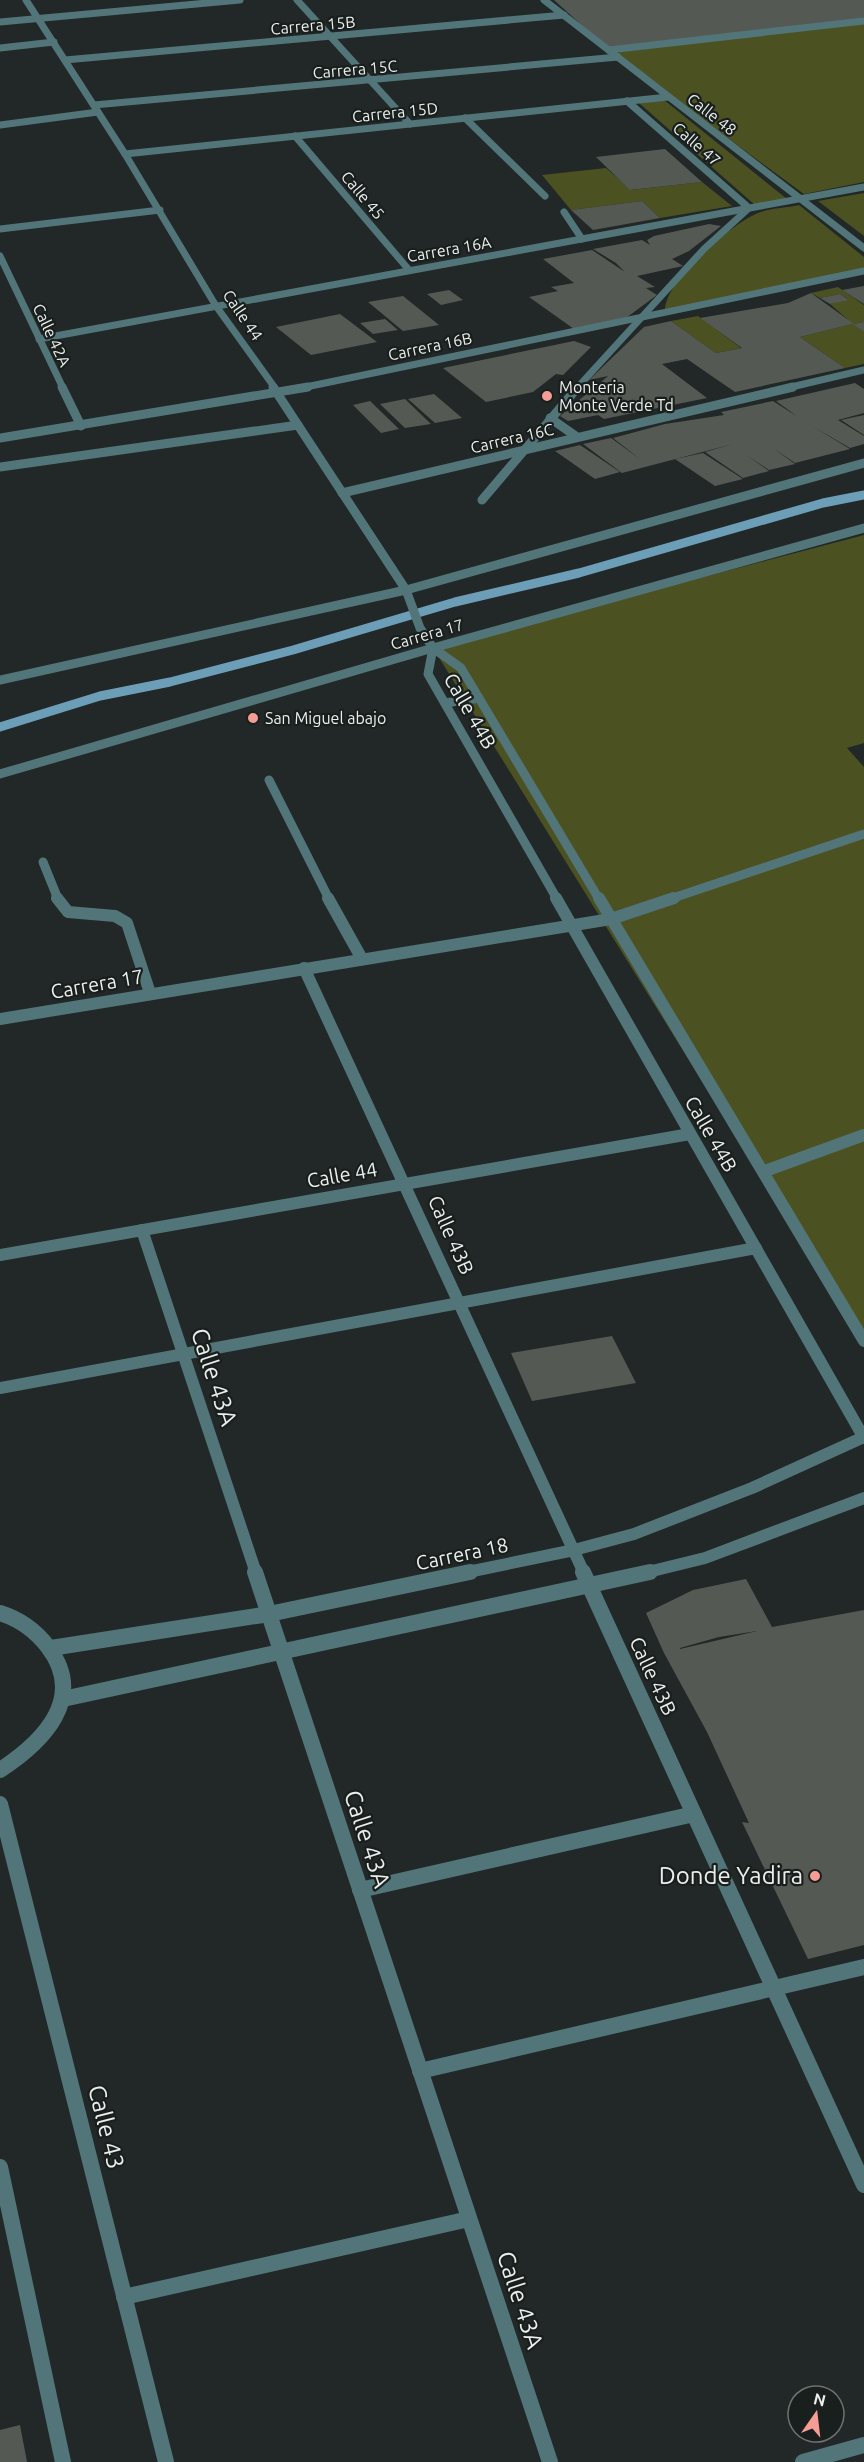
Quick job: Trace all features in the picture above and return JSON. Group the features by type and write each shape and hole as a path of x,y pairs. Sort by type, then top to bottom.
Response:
{"street":[{"name":"Calle 44","path":"26,0 160,210 216,306 278,393 407,593 420,628 433,648"},
{"path":"0,22 240,0"},
{"path":"297,0 410,124"},
{"name":"Calle 48","path":"544,0 864,248"},
{"name":"Carrera 15B","path":"65,60 332,38 564,15"},
{"path":"609,50 864,21"},
{"path":"0,48 54,42"},
{"name":"Carrera 15C","path":"96,109 618,57"},
{"name":"Carrera 15D","path":"125,154 668,96"},
{"name":"Calle 47","path":"627,101 749,208"},
{"path":"0,125 96,109"},
{"path":"465,118 544,196"},
{"name":"Calle 45","path":"295,136 409,270"},
{"name":"Carrera 16A","path":"39,339 864,187"},
{"path":"482,500 517,452 642,318 718,232 749,208"},
{"path":"0,229 160,210"},
{"path":"564,212 582,239"},
{"name":"Calle 42A","path":"0,256 81,426"},
{"name":"Carrera 16B","path":"0,438 278,393 864,271"},
{"name":"Carrera 16C","path":"342,493 864,370"},
{"path":"550,418 576,437"},
{"path":"0,467 298,425"},
{"path":"0,680 407,593 864,463"},
{"name":"Carrera 17","path":"0,774 433,648 864,528"},
{"name":"Calle 44B","path":"864,1341 765,1171 461,668 433,648 428,674 864,1437"},
{"path":"445,703 479,698"},
{"path":"269,780 352,945 362,958"},
{"name":"Carrera 17","path":"0,1019 611,919 864,834"},
{"path":"43,862 59,903 68,912 115,916 127,923 150,993"},
{"name":"Calle 43B","path":"304,968 406,1184 864,2185"},
{"name":"Calle 44","path":"0,1254 690,1134"},
{"path":"765,1171 864,1135"},
{"name":"Calle 43A","path":"142,1230 550,2462"},
{"path":"0,1388 183,1356 756,1248"},
{"name":"Carrera 18","path":"51,1648 269,1614 574,1550 634,1534 752,1488 864,1437"},
{"path":"63,1699 590,1587 705,1558 864,1498"},
{"path":"0,1613 32,1629 51,1648 60,1664 64,1681 63,1699 55,1721 40,1742 19,1760 0,1770"},
{"name":"Calle 43","path":"0,1804 166,2462"},
{"path":"360,1890 694,1814"},
{"path":"420,2071 864,1967"},
{"path":"0,2167 63,2462"},
{"path":"124,2297 469,2219"},
{"path":"803,2462 864,2445"}],"green space":[{"path":"864,22 864,182 804,194 612,53"},
{"path":"664,100 787,199 755,205 639,103"},
{"path":"606,168 631,190 702,182 732,206 660,218 642,201 571,210 542,175"},
{"path":"864,193 864,236 818,201"},
{"path":"799,205 864,257 864,269 665,311 675,285 716,241 758,213"},
{"path":"838,287 864,305 864,322 854,324 864,332 864,364 845,368 800,337 853,324 830,304 848,299 840,294 820,298 811,293"},
{"path":"698,316 741,348 716,353 671,321"},
{"path":"864,535 864,743 847,748 864,767 864,1342 433,648"}],"building":[{"path":"554,0 864,0 864,18 609,50"},
{"path":"665,149 702,182 630,190 596,157"},
{"path":"642,201 660,218 593,230 571,210"},
{"path":"709,224 721,226 689,251 672,259 683,266 637,276 655,287 646,288 657,295 626,318 574,329 529,297 558,291 551,287 574,283 543,259 592,250 625,272 616,263 593,249 642,240 650,245 647,240 654,236"},
{"path":"864,286 864,304 842,290"},
{"path":"449,290 463,300 441,305 427,294"},
{"path":"811,293 854,324 864,322 864,332 853,324 800,337 845,368 735,392 687,359 662,364 707,398 604,419 598,415 568,421 560,416 608,376 589,380 644,327 671,321 716,353 742,348 700,318 788,303"},
{"path":"840,294 849,300 830,304 820,298"},
{"path":"403,296 439,325 403,331 368,302"},
{"path":"340,314 377,342 311,355 276,327"},
{"path":"385,319 398,330 373,334 360,323"},
{"path":"574,341 591,347 563,375 556,374 533,392 486,402 443,368"},
{"path":"855,383 864,389 864,413 838,420 864,436 864,444 850,448 812,426 850,449 795,463 773,448 795,464 769,470 745,454 769,471 743,478 705,452 733,444 622,473 583,444 611,438 640,459 613,438 665,424 724,415 721,412 773,401 798,417 776,401"},
{"path":"434,394 462,418 435,423 408,399"},
{"path":"405,399 431,424 405,428 380,404"},
{"path":"370,401 399,429 381,433 353,405"},
{"path":"864,415 864,435 841,420"},
{"path":"580,445 620,472 595,479 555,451"},
{"path":"703,453 743,479 715,486 675,459"},
{"path":"612,1336 636,1383 532,1401 511,1353"},
{"path":"746,1579 772,1627 864,1610 864,1945 808,1959 742,1822 749,1823 707,1732 664,1653 646,1613 693,1590","holes":["757,1631 680,1649 719,1637"]},
{"path":"20,2425 27,2462 0,2462 0,2430"}],"waterway":[{"path":"0,727 100,696 170,682 293,650 455,602 579,573 823,503 864,495"}],"place":[{"name":"Monteria Monte Verde Td","path":"547,396"},
{"name":"San Miguel abajo","path":"253,718"},
{"name":"Donde Yadira","path":"815,1876"}]}
